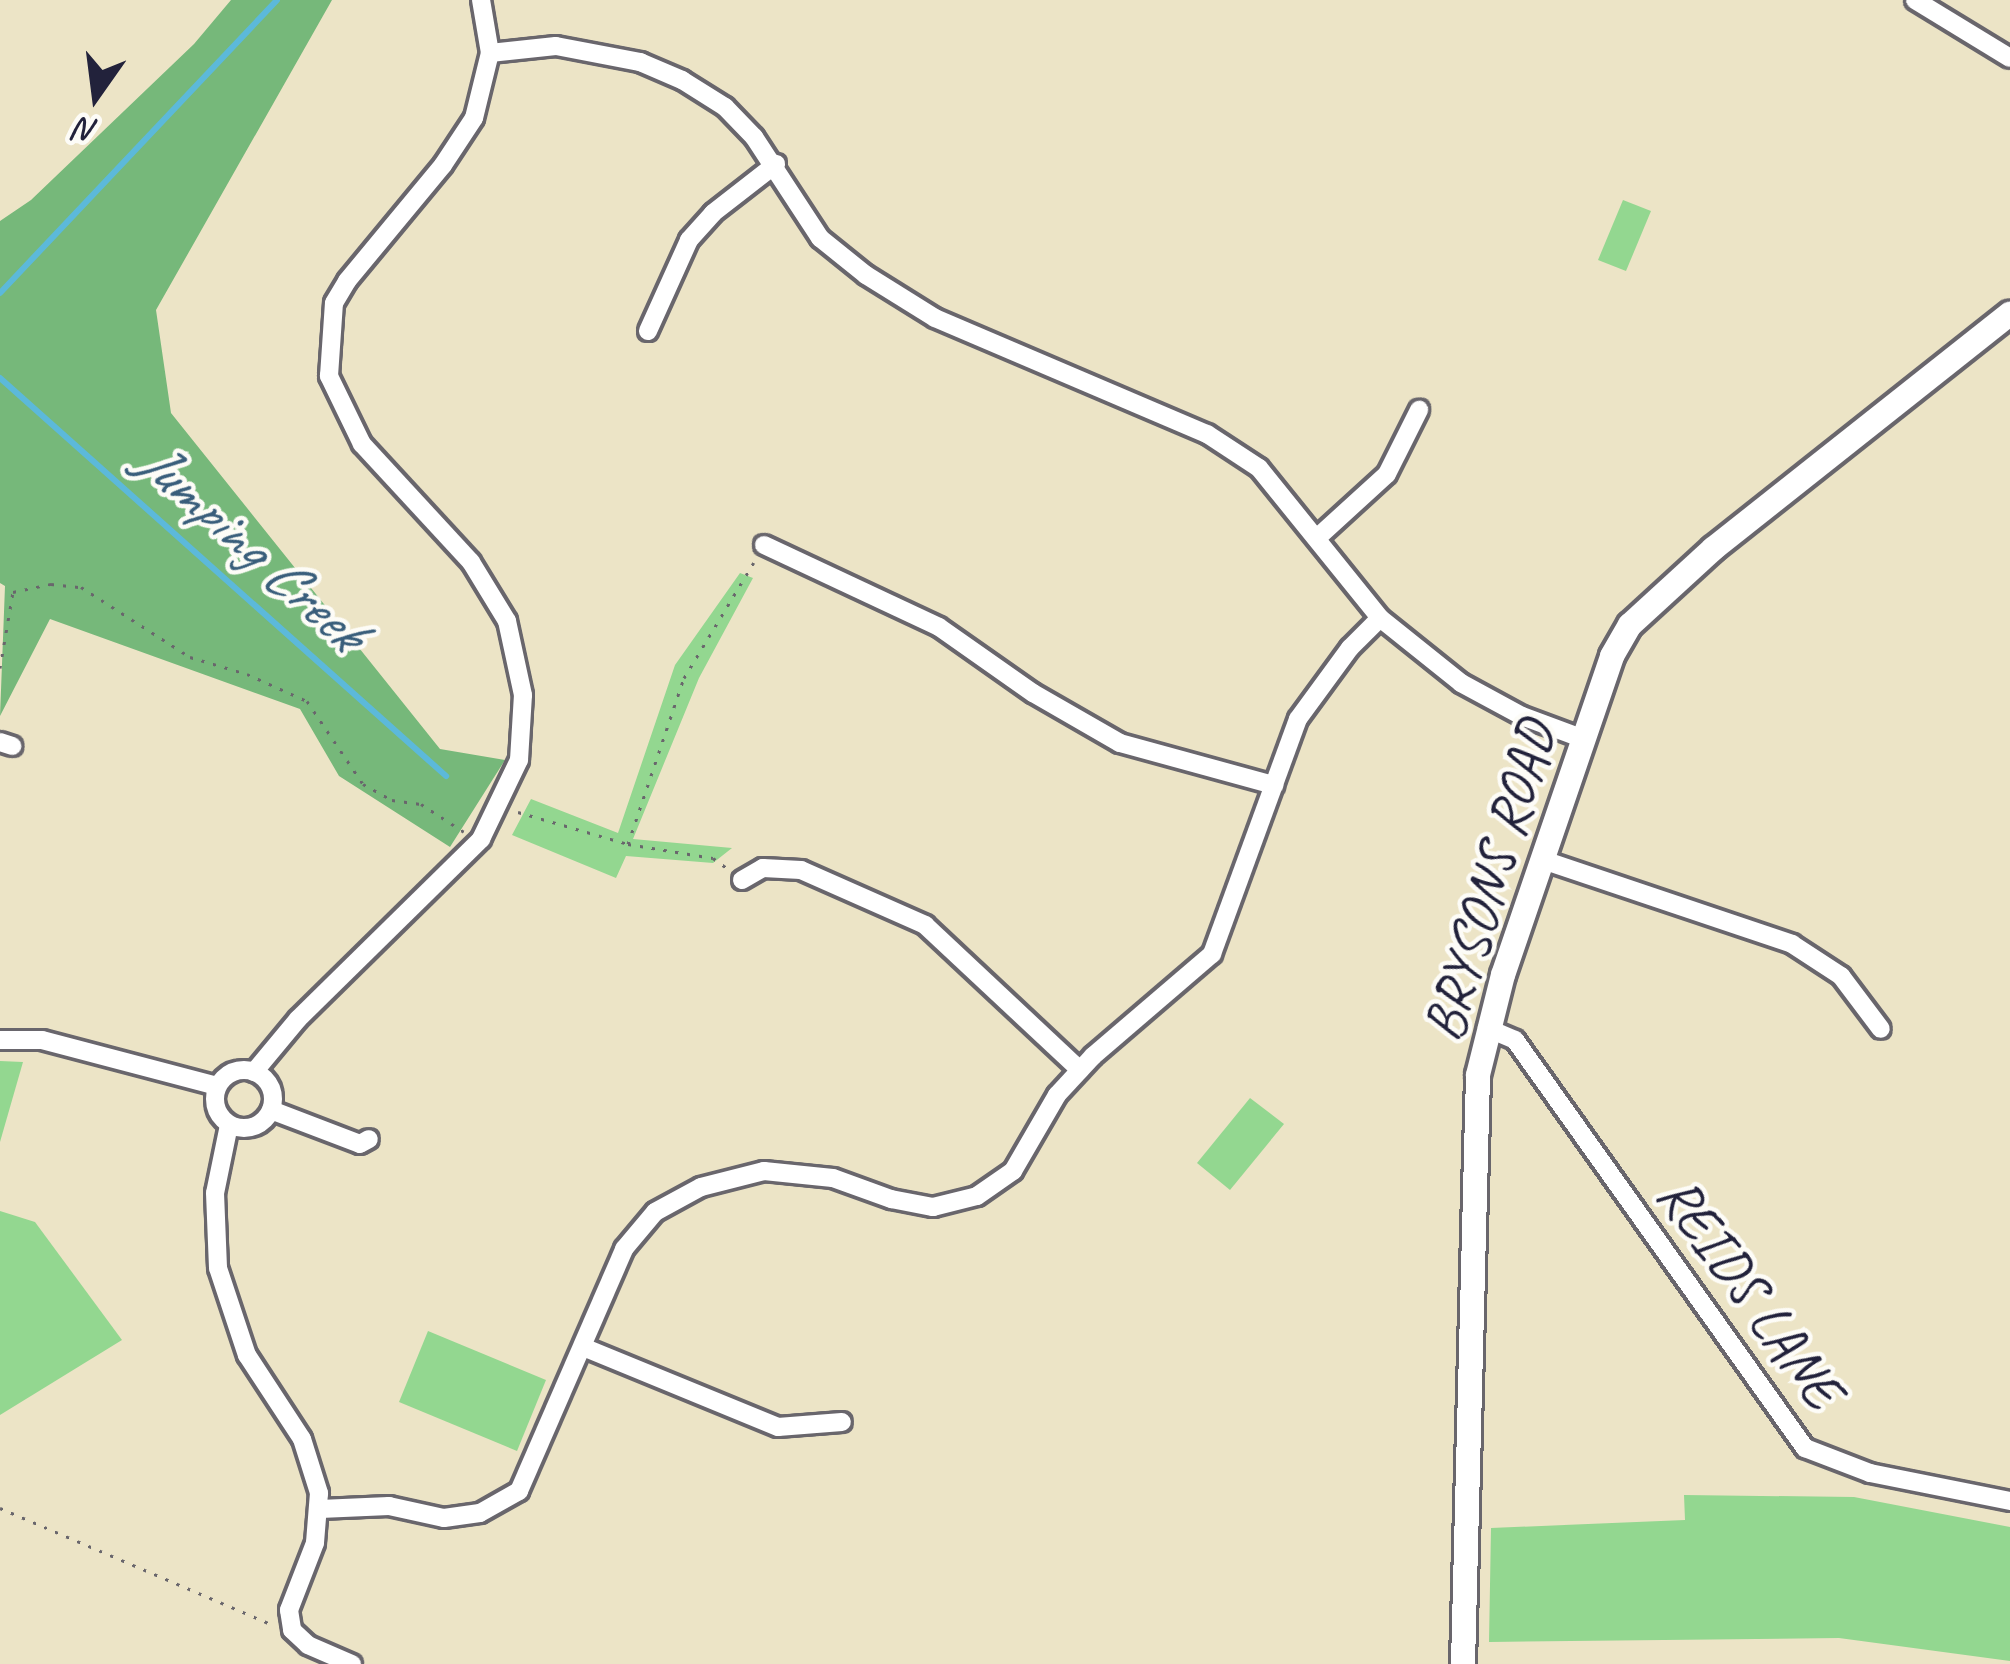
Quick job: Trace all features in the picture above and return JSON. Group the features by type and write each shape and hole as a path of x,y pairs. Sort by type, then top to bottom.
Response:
{"street":[{"path":"254,1072 298,1019 481,839 520,760 524,724 518,662 507,621 471,562 362,444 339,406 328,349 334,303 346,281 474,118 490,53 481,0"},
{"path":"1915,0 2010,58"},
{"path":"490,53 556,46 640,62 724,107 776,164 820,238 866,274 934,318 1207,434 1259,468 1380,618 1461,683 1522,716 1584,739"},
{"path":"648,331 689,240 713,213 776,164"},
{"name":"BRYSONS ROAD","path":"1462,1664 1478,1075 1487,1028 1612,656 1650,605 2010,314"},
{"path":"1318,537 1387,474 1419,410"},
{"path":"764,544 939,627 1033,693 1120,743 1274,785"},
{"path":"320,1509 389,1506 443,1518 480,1513 519,1492 624,1249 655,1211 701,1187 764,1171 833,1178 891,1199 933,1207 977,1196 1013,1171 1057,1095 1211,954 1298,718 1350,648 1380,618"},
{"path":"1543,860 1792,944 1841,976 1881,1029"},
{"path":"742,880 763,868 801,870 925,925 1080,1070"},
{"name":"REIDS LANE","path":"1487,1028 1515,1040 1804,1448 1870,1474 2010,1501"},
{"path":"0,1040 42,1040 218,1086"},
{"path":"230,1125 258,1125 271,1110 268,1084 254,1072 229,1073 218,1086 214,1103 230,1125 215,1193 218,1268 247,1355 302,1439 320,1509 315,1544 290,1610 292,1630 308,1645 352,1664"},
{"path":"271,1110 364,1146"},
{"path":"583,1347 778,1427 842,1422"}],"path":[{"path":"628,844 684,678 764,544"},
{"path":"0,668 13,592 52,584 81,587 190,657 247,674 307,701 364,784 392,800 421,804 446,825 481,839"},
{"path":"500,807 628,844 713,857 742,880"},
{"path":"0,1508 241,1615 292,1630"}],"green space":[{"path":"231,0 332,0 156,310 171,413 440,749 505,760 450,847 339,776 300,709 50,619 0,716 5,586 0,583 0,221 31,200 194,44"},
{"path":"1623,200 1651,211 1626,271 1598,260"},
{"path":"740,573 753,578 699,678 633,839 732,848 713,863 626,856 616,878 512,835 531,799 618,833 675,665"},
{"path":"0,1061 23,1062 0,1142"},
{"path":"1250,1098 1284,1124 1230,1190 1197,1163"},
{"path":"0,1211 35,1222 122,1340 0,1415"},
{"path":"428,1331 546,1380 517,1451 399,1402"},
{"path":"1684,1495 1854,1497 2010,1527 2010,1661 1839,1638 1489,1642 1491,1528 1685,1520"}],"waterway":[{"name":"Jumping Creek","path":"0,293 277,0"},
{"name":"Jumping Creek","path":"0,378 446,776"}]}
